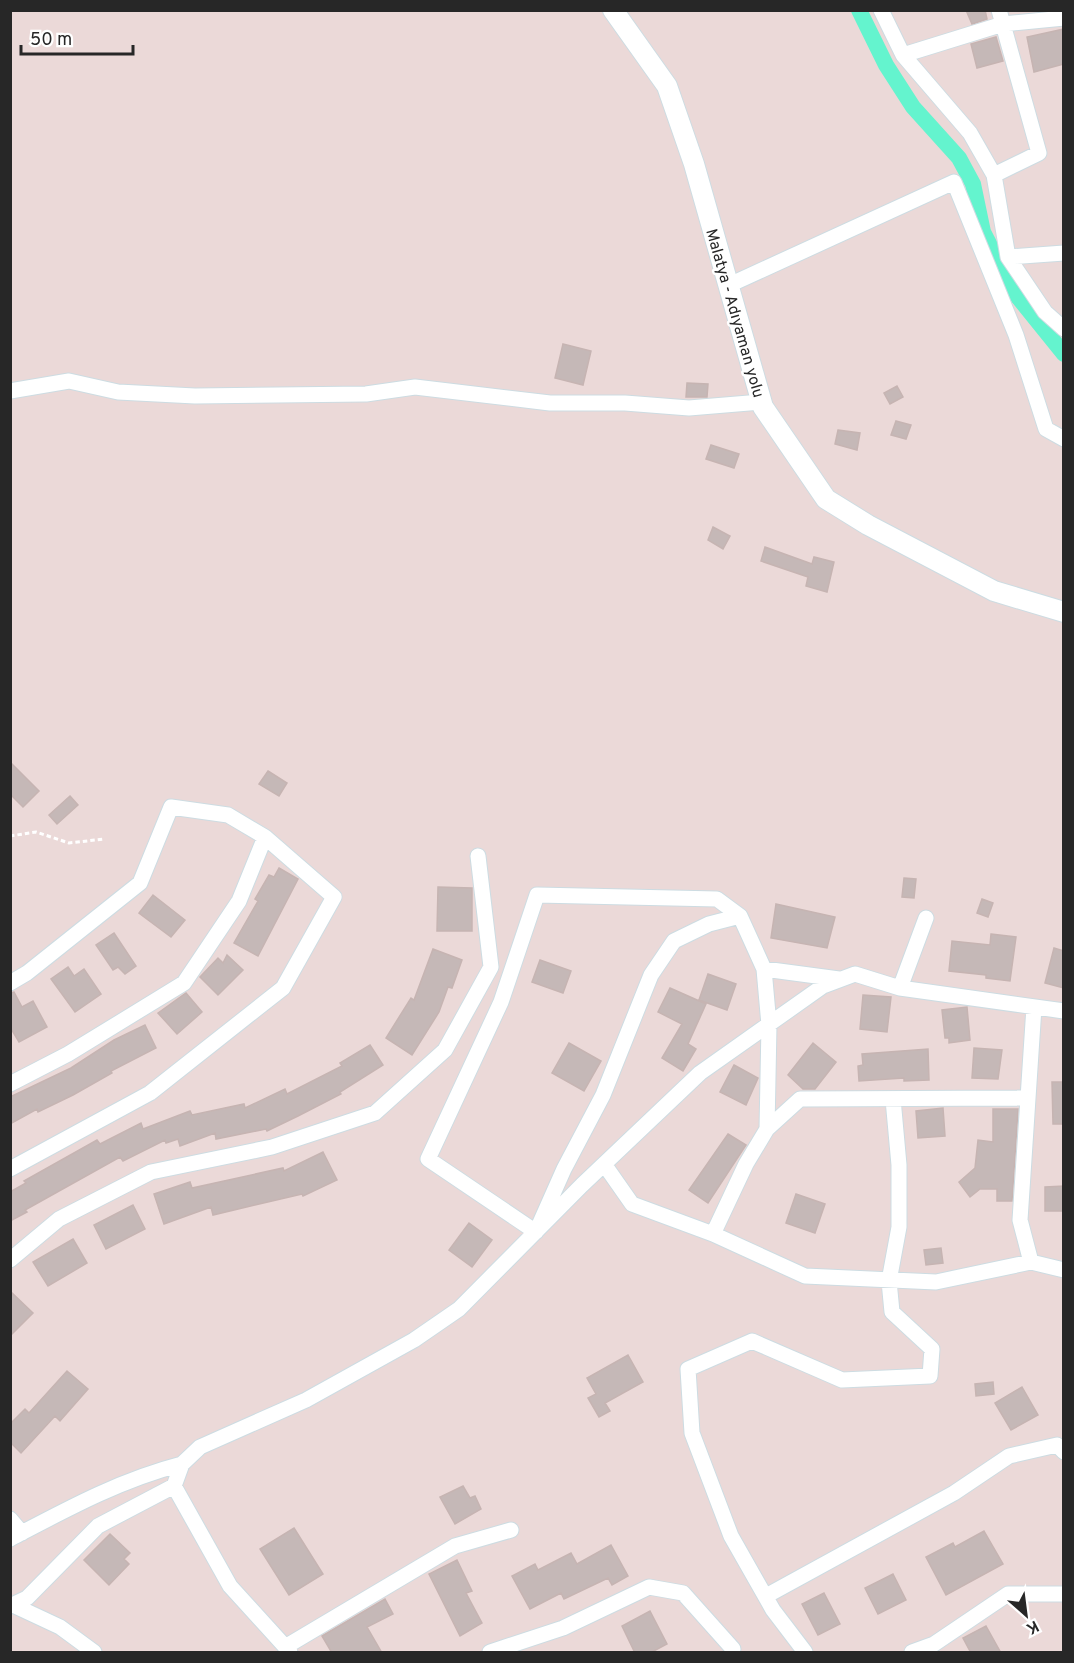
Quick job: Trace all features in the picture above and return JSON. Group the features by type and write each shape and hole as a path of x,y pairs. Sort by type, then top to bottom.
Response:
{"main road":[{"name":"Malatya - Adıyaman yolu","path":"613,10 667,86 694,164 761,402 788,446 826,499 868,525 994,591 1064,612"}],"street":[{"path":"881,10 903,55 970,133 994,175 1008,257 1045,312 1064,329"},
{"path":"903,55 1001,17 1064,18"},
{"path":"994,175 1039,153 1001,17"},
{"path":"727,286 954,182 1016,335 1046,429 1064,439"},
{"path":"1008,257 1064,253"},
{"path":"10,391 69,381 118,392 195,396 366,394 415,387 550,403 625,403 689,408 761,402"},
{"path":"10,983 27,973 140,883 171,807 228,815 265,837 334,897 283,987 150,1093 10,1169"},
{"path":"10,1084 68,1054 184,983 240,901 265,837"},
{"path":"10,1260 59,1219 152,1172 272,1147 375,1113 445,1050 491,967 478,856"},
{"path":"536,1232 428,1159 501,1002 537,895 717,899 740,916 764,969 769,1025 767,1129"},
{"path":"536,1232 564,1169 603,1095 651,975 674,941 709,924 740,916"},
{"path":"900,988 926,918"},
{"path":"764,969 842,979"},
{"path":"12,1605 27,1598 98,1526 174,1486 182,1464 200,1447 306,1400 414,1340 459,1309 604,1164 700,1073 823,986 855,974 900,988 1064,1011"},
{"path":"1031,1262 1020,1221 1026,1098 1034,1007"},
{"path":"713,1234 741,1174 767,1129 800,1099 1026,1098"},
{"path":"805,1653 766,1596 731,1536 692,1433 688,1369 752,1341 842,1380 930,1376 932,1349 892,1312 889,1281 899,1227 899,1166 892,1099"},
{"path":"604,1164 632,1204 713,1234 805,1276 936,1282 1031,1262 1064,1270"},
{"path":"766,1596 954,1493 1009,1456 1057,1445 1064,1452"},
{"path":"10,1519 16,1536 91,1496 144,1474 182,1464"},
{"path":"174,1486 230,1586 288,1650 455,1546 511,1530"},
{"path":"490,1653 563,1628 650,1587 683,1593 731,1651"},
{"path":"912,1653 936,1648 1008,1594 1064,1594"},
{"path":"12,1605 60,1627 94,1653"}],"path":[{"path":"10,836 36,832 69,843 104,839"}],"building":[{"path":"966,10 985,10 987,19 972,24"},
{"path":"1064,29 1064,64 1034,72 1027,37"},
{"path":"996,37 1003,61 977,68 971,44"},
{"path":"563,344 591,351 583,385 555,378"},
{"path":"687,383 708,384 707,397 686,397"},
{"path":"897,386 903,397 890,404 884,393"},
{"path":"896,421 911,425 906,439 891,435"},
{"path":"838,430 860,433 857,450 835,444"},
{"path":"711,445 739,454 734,468 706,459"},
{"path":"713,527 730,536 723,549 708,540"},
{"path":"765,547 812,564 814,557 834,562 827,592 806,586 808,577 761,561"},
{"path":"10,762 39,791 23,807 10,794"},
{"path":"268,771 287,783 279,796 259,784"},
{"path":"70,796 78,805 57,824 49,815"},
{"path":"279,868 298,879 258,956 234,943 258,901 255,899 269,875 274,877"},
{"path":"904,878 916,879 914,898 902,897"},
{"path":"438,887 472,888 472,931 437,931"},
{"path":"153,895 185,920 171,937 139,913"},
{"path":"982,899 993,903 988,917 977,913"},
{"path":"776,904 835,917 827,948 771,938"},
{"path":"114,933 136,966 125,974 118,967 113,970 96,945"},
{"path":"991,934 1016,937 1010,981 986,978 986,975 949,971 952,941 990,945"},
{"path":"1054,948 1064,951 1064,988 1045,983"},
{"path":"433,949 462,960 452,988 448,987 439,1012 412,1055 386,1038 411,998 414,1000"},
{"path":"227,955 243,970 218,995 200,977 218,958 223,963"},
{"path":"540,960 571,971 563,993 532,982"},
{"path":"68,967 74,976 84,969 101,994 75,1012 51,979"},
{"path":"708,974 736,984 727,1010 699,1000"},
{"path":"670,988 706,1004 688,1044 696,1049 683,1071 662,1058 682,1024 658,1012"},
{"path":"14,992 22,1007 33,1001 47,1027 19,1042 10,1027 10,993"},
{"path":"186,993 202,1012 177,1034 158,1013"},
{"path":"863,995 891,997 887,1032 860,1029"},
{"path":"967,1007 970,1040 949,1043 949,1038 945,1038 942,1010"},
{"path":"145,1025 156,1048 111,1071 112,1073 73,1095 38,1112 37,1109 10,1124 10,1097 71,1068 114,1040"},
{"path":"569,1043 601,1061 584,1091 552,1073"},
{"path":"813,1043 836,1062 815,1089 803,1089 788,1075"},
{"path":"370,1045 383,1065 340,1092 341,1094 298,1116 267,1131 266,1129 216,1139 215,1133 180,1146 178,1139 166,1143 165,1140 123,1161 120,1157 25,1210 27,1212 10,1221 10,1192 26,1183 24,1181 97,1140 100,1144 141,1123 143,1129 190,1111 192,1115 244,1104 245,1108 285,1089 287,1094 342,1066 340,1063"},
{"path":"974,1048 1002,1050 998,1079 972,1078"},
{"path":"928,1049 929,1080 904,1081 904,1078 859,1081 858,1066 863,1065 862,1054"},
{"path":"734,1065 758,1078 746,1105 720,1092"},
{"path":"1052,1082 1064,1082 1064,1124 1053,1124"},
{"path":"943,1108 945,1136 918,1138 916,1111"},
{"path":"993,1109 1018,1109 1012,1201 997,1201 997,1189 980,1189 970,1197 959,1182 975,1168 978,1140 993,1142"},
{"path":"728,1134 746,1145 708,1203 689,1190"},
{"path":"323,1152 337,1180 303,1196 302,1194 213,1215 211,1207 164,1224 154,1194 190,1182 192,1188 283,1168 284,1171"},
{"path":"1064,1186 1064,1211 1045,1211 1045,1187"},
{"path":"796,1194 825,1204 815,1233 786,1223"},
{"path":"133,1205 145,1229 106,1249 94,1225"},
{"path":"469,1223 492,1240 472,1267 449,1250"},
{"path":"73,1239 87,1263 48,1286 33,1262"},
{"path":"941,1248 943,1263 926,1265 924,1250"},
{"path":"10,1291 33,1313 10,1336"},
{"path":"628,1355 643,1382 605,1403 610,1411 599,1417 588,1398 596,1394 587,1378"},
{"path":"67,1371 88,1389 60,1421 55,1416 21,1453 10,1442 10,1424 25,1409 29,1413"},
{"path":"993,1382 994,1394 976,1396 975,1384"},
{"path":"1022,1387 1038,1415 1011,1430 995,1403"},
{"path":"463,1486 470,1498 475,1496 481,1509 455,1524 440,1497"},
{"path":"294,1528 323,1574 289,1595 260,1549"},
{"path":"984,1531 1003,1564 946,1595 926,1557 953,1543 955,1547"},
{"path":"110,1534 130,1553 124,1559 129,1564 109,1585 84,1560"},
{"path":"611,1545 628,1576 612,1585 608,1578 564,1599 561,1593 530,1609 512,1576 535,1564 538,1570 571,1553 577,1564"},
{"path":"457,1560 472,1591 466,1593 482,1623 460,1636 429,1574"},
{"path":"893,1574 906,1600 878,1614 865,1588"},
{"path":"824,1593 840,1624 818,1635 802,1604"},
{"path":"385,1599 393,1614 367,1627 382,1653 332,1653 322,1636"},
{"path":"650,1611 667,1644 650,1653 635,1653 622,1626"},
{"path":"986,1626 1001,1653 971,1653 963,1638"}],"waterway":[{"path":"859,10 886,65 913,107 959,158 973,184 983,232 1014,292 1064,354"}]}
